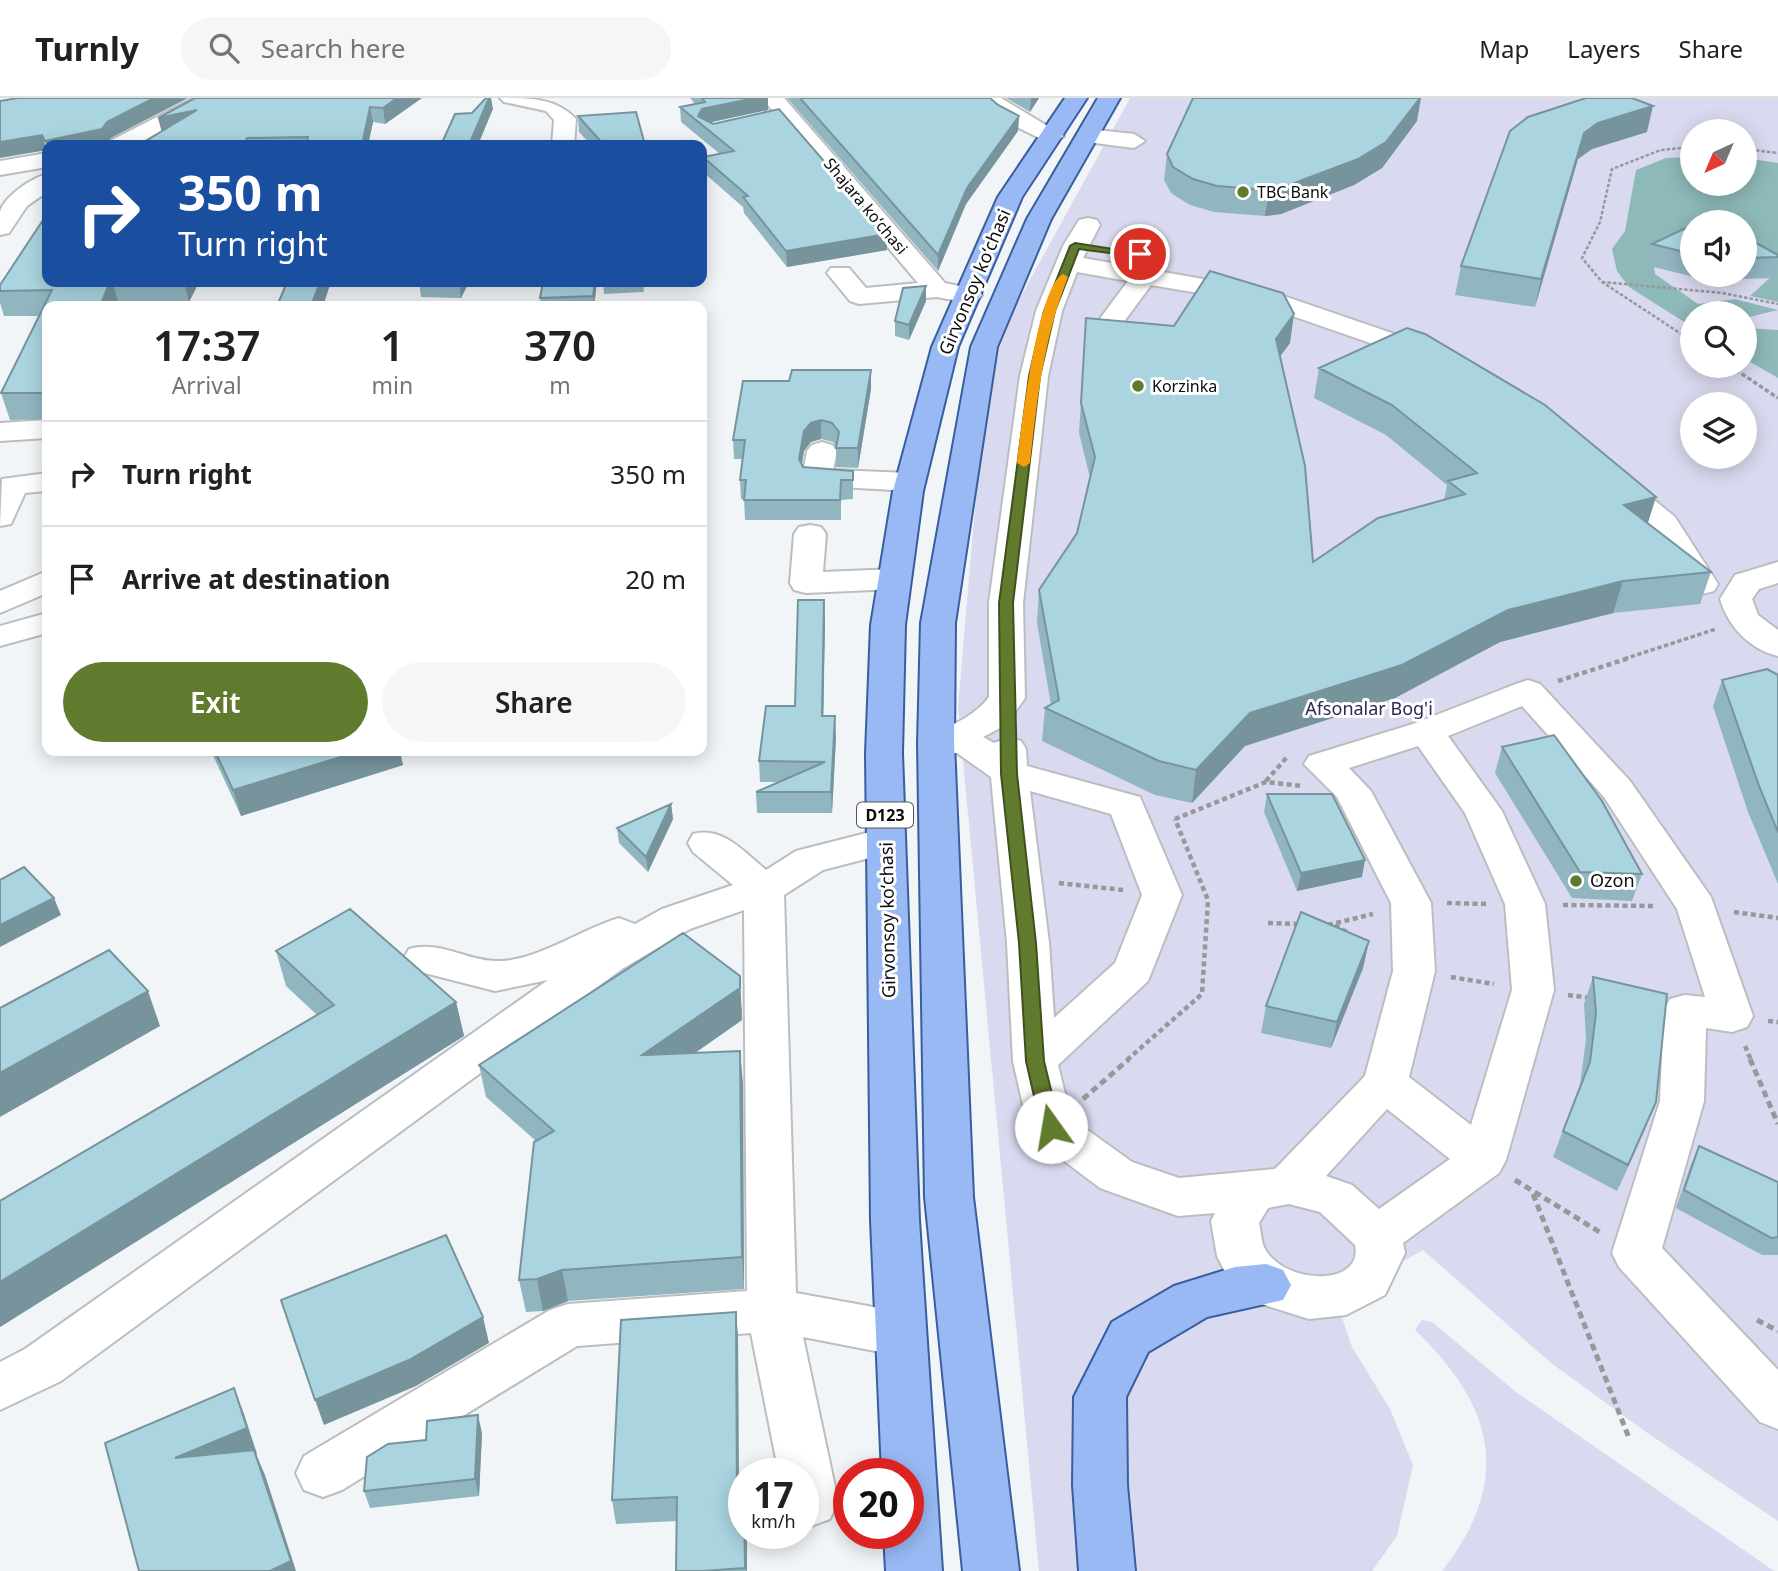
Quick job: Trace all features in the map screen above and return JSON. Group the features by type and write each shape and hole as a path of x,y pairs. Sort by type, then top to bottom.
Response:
{"main road":[{"name":"Girvonsoy koʻchasi","path":"991,1571 949,1197 940,839 944,741 938,623 984,347 1039,219 1070,136 1076,98"},
{"name":"Girvonsoy koʻchasi","path":"914,1571 895,1220 884,752 888,625 910,481 946,347 953,292 1010,197 1109,98"},
{"path":"884,752 944,741"},
{"path":"886,841 940,839"},
{"path":"1107,1571 1100,1485 1100,1397 1130,1337 1192,1301 1235,1288 1266,1284"}],"street":[{"path":"130,140 210,98"},
{"path":"512,98 553,106 565,119 563,140"},
{"path":"988,98 1007,113 1070,136 1134,141"},
{"name":"Shajara koʻchasi","path":"766,109 798,126 953,292"},
{"path":"0,168 42,161"},
{"path":"7,218 42,186"},
{"path":"7,218 42,208"},
{"path":"1077,244 1144,276 1258,295 1430,355 1453,369"},
{"path":"1077,244 1192,260 1288,280"},
{"path":"1077,244 1049,311 1034,376 1006,603 1009,774 1021,878 1035,1061 1051,1127 1116,1175 1178,1197 1271,1188 1335,1198 1377,1236 1381,1253 1368,1281 1346,1294 1309,1298 1266,1284 1241,1256 1235,1221 1271,1188 1385,1083 1414,971 1411,903 1352,791 1322,764 1426,732 1528,691 1617,789 1697,907 1732,1016 1685,1010 1682,1101 1636,1253 1778,1406"},
{"path":"840,272 859,296 953,292"},
{"path":"1100,336 1144,276"},
{"path":"0,432 42,429"},
{"path":"822,451 817,479 910,481"},
{"path":"1591,462 1664,524 1702,584"},
{"path":"0,517 13,485 42,482"},
{"path":"810,534 806,596 895,579"},
{"path":"1778,572 1758,577 1740,590 1736,599 1743,620 1778,646"},
{"path":"0,603 42,583"},
{"path":"0,636 42,624"},
{"path":"944,741 993,718 1007,698"},
{"path":"1377,1236 1483,1160 1534,990 1525,904 1483,811 1426,732"},
{"path":"944,741 984,751 1009,774 1127,806 1162,895 1133,971 1035,1061"},
{"path":"424,959 495,976 532,970 631,928 676,919 764,889 810,860 886,841"},
{"path":"707,843 764,889"},
{"path":"764,889 772,1310 802,1458"},
{"path":"0,1387 43,1365 607,959 676,919"},
{"path":"1385,1083 1483,1160"},
{"path":"323,1473 569,1325 772,1310 901,1334"}],"path":[{"path":"1680,146 1646,154 1612,169 1600,222 1582,258 1602,282 1680,333"},
{"path":"1757,150 1778,153"},
{"path":"1602,282 1722,293 1778,304"},
{"path":"1748,378 1778,398"},
{"path":"1528,691 1743,620"},
{"path":"1127,806 1175,819 1266,782 1352,791"},
{"path":"1021,878 1208,900"},
{"path":"1732,1016 1778,1124"},
{"path":"1532,1192 1629,1438"}],"green space":[{"name":"Afsonalar Bog'i","path":"1130,98 1778,98 1778,1521 1646,1432 1551,1363 1423,1250 1368,1281 1339,1309 1352,1347 1390,1409 1413,1465 1397,1536 1372,1571 1039,1571 958,707 988,356"},
{"path":"1422,1320 1432,1322 1516,1392 1774,1571 1442,1571 1465,1538 1479,1506 1486,1475 1485,1445 1477,1416 1463,1387 1415,1330"}],"shaded area":[{"path":"1680,157 1680,196 1757,196 1757,160 1778,163 1778,302 1750,296 1773,275 1757,260 1757,210 1680,210 1680,247 1653,259 1655,274 1694,301 1680,301 1680,319 1629,287 1617,271 1612,249 1625,231 1636,170 1666,158"},
{"path":"1757,305 1778,310 1757,315"},
{"path":"1757,329 1778,330 1778,378 1757,366"}],"building":[{"path":"18,98 154,98 107,122 102,129 50,140 44,140 42,135 0,142 0,101"},
{"path":"195,98 397,98 383,108 370,107 363,140 307,140 308,137 147,140 197,110 158,118"},
{"path":"489,98 471,140 443,140 455,114 472,113"},
{"path":"702,98 755,98 702,109 698,116 713,124 779,109 887,234 786,251 743,197 748,196 707,160 707,156 734,151 680,107 705,102"},
{"path":"800,98 990,98 1019,116 967,188 938,255"},
{"path":"1193,98 1420,98 1386,142 1358,159 1284,187 1269,190 1217,186 1193,179 1173,167 1167,154"},
{"path":"1586,98 1632,98 1653,106 1598,123 1584,133 1541,279 1461,266 1510,131 1528,117"},
{"path":"636,112 644,140 600,140 578,116"},
{"path":"42,222 42,287 108,287 102,301 47,301 52,290 0,291 0,285"},
{"path":"1680,231 1680,251 1652,244"},
{"path":"1757,244 1778,255 1757,258"},
{"path":"1210,271 1283,293 1294,314 1276,339 1305,466 1313,562 1378,518 1465,494 1448,481 1477,473 1392,405 1319,368 1407,328 1425,334 1545,405 1656,497 1624,505 1711,572 1623,581 1508,610 1402,665 1250,713 1196,770 1159,761 1045,708 1059,700 1039,590 1077,533 1095,457 1081,403 1086,318 1174,326"},
{"path":"926,286 909,325 895,321 903,288"},
{"path":"285,287 318,287 313,301 279,301"},
{"path":"542,287 594,287 593,296 540,298"},
{"path":"42,310 42,393 1,393"},
{"path":"792,370 871,370 858,448 836,448 839,432 832,423 821,420 811,423 804,431 799,459 803,467 853,471 853,480 841,480 840,500 744,500 746,480 740,480 745,440 733,440 743,381 789,381"},
{"path":"798,600 824,600 822,716 835,716 831,792 756,792 825,762 759,761 766,706 795,706"},
{"path":"1767,669 1778,675 1778,832 1722,680"},
{"path":"1554,735 1602,801 1642,874 1580,872 1502,747"},
{"path":"217,756 344,756 233,790"},
{"path":"1267,794 1332,794 1365,860 1301,873"},
{"path":"671,804 646,857 617,828"},
{"path":"24,867 54,898 0,925 0,880"},
{"path":"350,909 456,1002 0,1282 0,1201 334,1005 276,951"},
{"path":"1301,912 1369,941 1337,1022 1266,1006"},
{"path":"683,933 740,976 740,988 642,1055 740,1051 742,1257 562,1270 537,1279 519,1280 534,1142 554,1131 479,1065"},
{"path":"109,950 148,991 0,1073 0,1008"},
{"path":"1593,977 1667,994 1656,1102 1628,1165 1563,1131 1590,1062 1596,1013"},
{"path":"1699,1146 1778,1182 1778,1237 1771,1238 1684,1190"},
{"path":"446,1235 483,1317 409,1360 315,1400 281,1300"},
{"path":"736,1312 737,1458 728,1458 728,1549 745,1549 745,1568 676,1571 677,1497 612,1500 621,1320"},
{"path":"234,1388 247,1428 175,1458 254,1450 291,1561 270,1571 139,1571 105,1443"},
{"path":"478,1415 475,1479 364,1491 367,1457 388,1444 426,1440 427,1421"}],"slow traffic":[{"path":"1024,463 1034,376 1049,311 1063,277"}],"place":[{"name":"TBC Bank","path":"1243,192"},
{"name":"Korzinka","path":"1138,386"},
{"name":"Ozon","path":"1576,881"}],"route":[{"path":"1051,1127 1035,1061 1028,943 1009,774 1006,603 1034,376 1049,311 1075,246 1140,254"}]}
